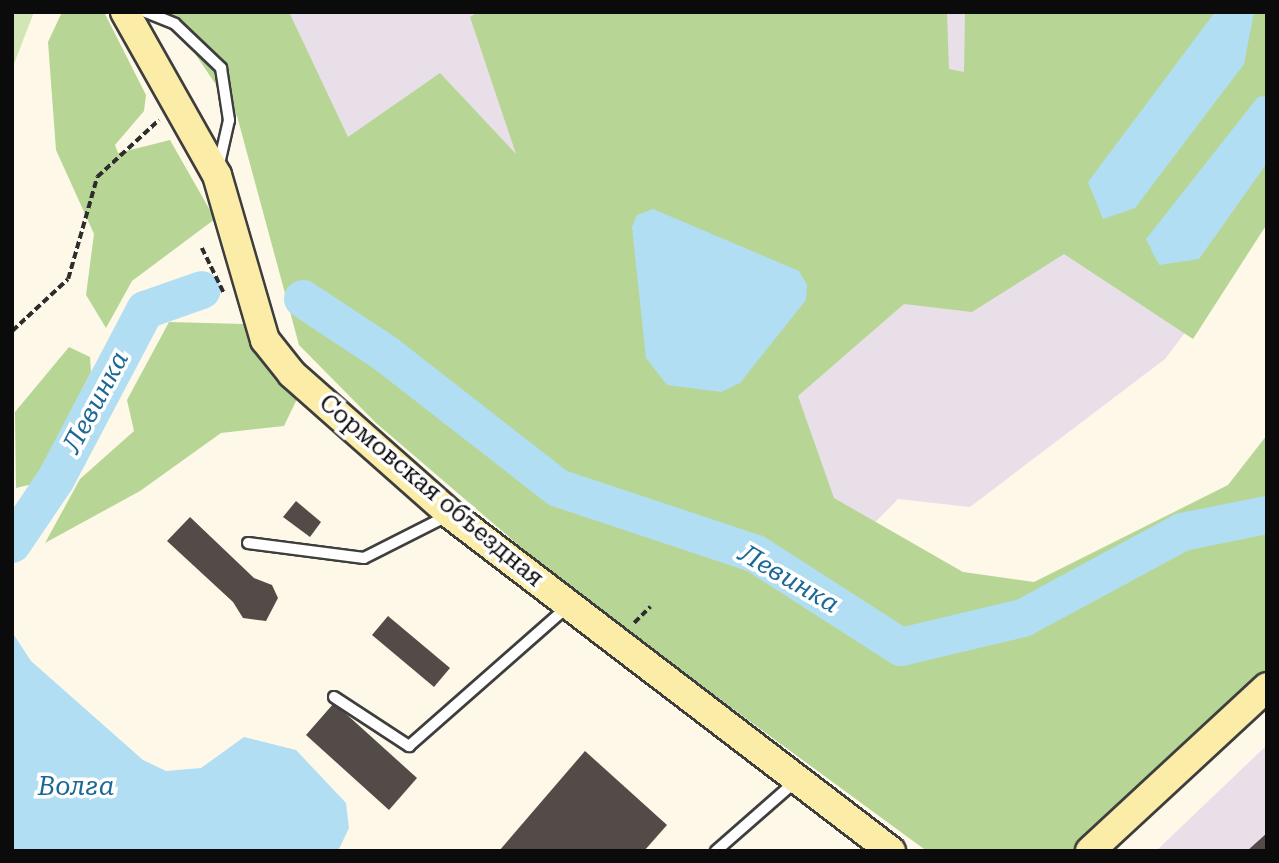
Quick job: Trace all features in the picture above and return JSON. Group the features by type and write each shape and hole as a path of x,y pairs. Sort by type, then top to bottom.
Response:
{"street":[{"name":"Сормовская объездная","path":"125,12 217,175 264,340 292,374 450,514 799,778 891,851"},
{"path":"1090,851 1267,687"}],"lane":[{"path":"146,12 175,24 221,68 229,120 217,175"},
{"path":"247,543 364,558 450,514"},
{"path":"334,696 409,746 569,605"},
{"path":"716,851 799,778"}],"path":[{"path":"12,331 68,279 97,177 178,107"},
{"path":"202,248 229,303"}],"shaded area":[{"path":"186,12 1267,12 1267,224 1165,359 970,507 898,499 825,573 241,89"},
{"path":"1267,745 1267,851 1156,851"}],"green space":[{"path":"12,12 34,12 12,69"},
{"path":"62,12 104,12 146,95 144,111 115,145 118,153 170,140 215,219 132,281 106,328 86,295 94,234 56,150 48,42"},
{"path":"167,12 289,12 348,137 440,73 516,154 470,17 478,12 947,12 949,69 964,72 965,12 1267,12 1267,224 1193,339 1064,254 972,312 904,304 798,396 834,498 963,572 1034,582 1228,485 1267,435 1267,678 1078,851 924,849 572,591 376,423 299,345 237,116"},
{"path":"169,322 245,324 297,399 284,426 221,433 140,491 45,543 80,479 134,431 127,400"},
{"path":"69,347 90,357 91,372 33,484 16,488 15,412"}],"water":[{"path":"1215,12 1254,12 1244,64 1135,208 1103,219 1088,182"},
{"path":"1267,96 1267,163 1199,259 1159,265 1146,239 1258,97"},
{"path":"653,209 799,271 807,285 806,300 740,383 721,392 667,385 646,358 632,227 637,215"},
{"name":"Волга","path":"12,632 31,661 143,760 166,771 201,768 244,737 296,750 346,803 349,828 338,851 12,851"}],"building":[{"path":"296,501 321,522 310,537 283,517"},
{"path":"190,517 254,578 272,585 278,598 266,621 243,618 233,602 167,541"},
{"path":"388,616 450,668 434,687 372,635"},
{"path":"334,703 417,778 389,810 306,735"},
{"path":"585,751 667,825 644,851 499,851"},
{"path":"1267,833 1267,851 1247,851"}],"waterway":[{"name":"Левинка","path":"12,544 56,479 145,310 202,290"},
{"name":"Левинка","path":"303,299 386,354 558,488 756,554 901,647 1023,618 1182,532 1267,515"}]}
